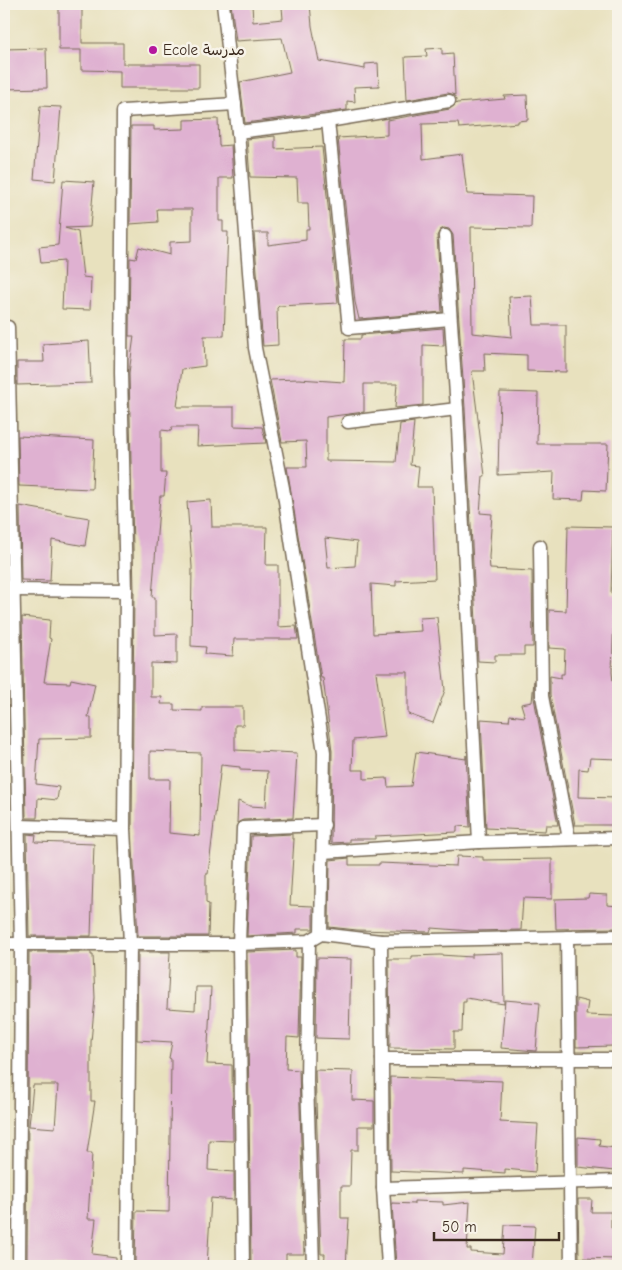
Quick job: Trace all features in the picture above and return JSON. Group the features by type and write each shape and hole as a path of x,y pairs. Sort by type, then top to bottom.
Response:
{"street":[{"path":"223,4 238,132 254,348 283,488 312,663 324,752 321,934"},
{"path":"238,132 328,121 448,101"},
{"path":"127,1266 130,944 124,830 126,591 122,372 123,111 235,104"},
{"path":"328,121 349,328 450,319"},
{"path":"445,236 457,409 479,842"},
{"path":"8,327 12,590 21,944 18,1266"},
{"path":"348,422 457,409"},
{"path":"540,546 542,696 569,839"},
{"path":"12,590 126,591"},
{"path":"243,1266 239,944 243,828 324,825"},
{"path":"19,826 124,830"},
{"path":"323,852 479,842 618,838"},
{"path":"4,944 239,944 309,942 321,934 382,941 618,936"},
{"path":"567,937 571,1266"},
{"path":"382,941 383,1188 388,1266"},
{"path":"309,942 307,1081 312,1266"},
{"path":"382,1059 618,1059"},
{"path":"383,1188 618,1181"}],"building":[{"path":"59,4 82,4 82,43 123,43 123,64 199,64 199,88 120,88 120,71 81,70 81,50 59,50"},
{"path":"231,4 252,4 253,22 283,19 282,7 310,4 319,61 365,69 365,64 378,63 379,86 354,87 355,102 347,101 347,110 245,123 240,82 290,72 282,38 236,41"},
{"path":"46,48 47,88 4,89 4,49"},
{"path":"442,48 442,54 453,53 455,95 448,93 407,100 405,57 427,56 426,49"},
{"path":"527,95 528,120 518,121 518,123 459,128 458,123 422,124 423,159 462,154 467,194 532,196 531,228 471,227 472,333 512,337 509,297 532,296 534,325 566,325 566,372 527,371 527,355 484,353 485,371 472,371 485,476 483,476 480,513 492,514 490,569 532,571 533,647 524,647 524,655 495,655 495,662 478,661 465,408 453,235 449,229 444,228 440,230 437,236 442,312 359,319 355,302 338,138 387,135 387,120 450,109 457,103 505,99 504,96"},
{"path":"40,106 61,107 55,181 34,179"},
{"path":"218,119 219,146 231,145 233,178 219,178 219,221 223,221 223,232 228,232 224,336 204,336 205,366 182,369 177,407 234,407 234,426 262,427 266,443 197,446 198,427 172,427 171,431 161,430 161,473 166,473 164,496 160,496 152,597 155,597 155,635 177,634 177,664 151,663 151,697 162,697 161,704 174,704 174,710 202,711 202,707 243,707 243,725 235,725 235,750 297,753 293,818 243,820 237,823 238,801 250,806 266,807 268,771 240,770 240,767 221,765 208,874 206,874 206,903 209,904 208,936 138,936 132,829 134,591 129,373 134,336 129,336 130,258 136,259 139,247 170,255 170,242 192,241 192,209 157,209 158,222 130,224 131,126 154,126 154,130 184,129 184,120","holes":["150,751 201,753 200,836 169,833 170,779 150,779"]},
{"path":"275,136 275,149 322,147 338,303 279,306 277,308 278,345 263,346 254,233 268,233 268,245 306,240 306,229 309,229 308,203 298,203 297,178 250,177 247,139"},
{"path":"63,180 94,182 90,227 65,228 78,232 83,277 91,278 90,310 62,309 64,261 41,263 39,247 58,245"},
{"path":"443,328 444,346 423,345 423,405 395,408 397,384 364,384 364,412 326,417 326,461 396,462 400,424 414,422 410,465 419,466 417,487 432,487 435,579 396,581 396,586 371,584 373,634 421,631 420,618 437,617 445,690 433,723 408,714 408,672 376,672 385,737 353,740 352,770 364,770 364,779 387,778 388,787 411,786 416,752 466,759 466,755 470,827 457,826 457,832 375,836 375,839 349,839 349,842 331,843 332,751 323,678 321,678 287,467 307,467 306,441 282,442 270,380 299,379 344,382 345,339 361,339 361,335","holes":["325,538 357,542 355,566 328,568"]},
{"path":"89,341 91,383 17,385 17,362 44,362 43,344"},
{"path":"500,392 538,393 537,444 608,444 606,491 584,490 583,500 553,499 554,472 498,475"},
{"path":"18,436 94,440 92,489 19,486"},
{"path":"211,500 212,527 267,527 266,565 278,565 278,627 296,626 298,639 234,639 233,656 205,654 206,647 191,646 192,567 187,502"},
{"path":"20,506 89,518 85,546 52,540 50,581 21,580"},
{"path":"568,526 613,527 611,594 618,595 618,614 614,613 612,672 613,682 618,683 618,759 590,758 588,770 579,769 578,797 618,798 618,825 575,825 550,695 550,676 561,678 561,674 564,674 565,649 549,648 549,610 566,611"},
{"path":"22,617 50,620 49,638 51,639 44,682 70,683 71,679 95,684 88,717 91,717 91,738 39,739 36,784 59,787 57,800 38,798 37,818 26,818"},
{"path":"534,681 534,698 558,825 546,825 545,831 486,828 481,719 509,721 510,715 525,717 521,704 532,702"},
{"path":"27,834 36,835 35,842 94,844 91,936 29,936"},
{"path":"292,834 292,839 294,839 290,905 313,906 313,929 297,929 297,933 247,936 251,836"},
{"path":"457,856 483,857 483,860 552,859 552,899 523,898 521,930 471,931 432,928 430,932 357,930 329,927 330,860 349,858 349,865 379,865 379,863 456,866"},
{"path":"589,894 607,895 607,905 618,906 618,928 556,929 555,899 588,898"},
{"path":"296,950 296,957 301,957 299,1038 287,1037 286,1069 299,1070 304,1254 286,1254 286,1266 251,1266 247,952"},
{"path":"29,952 91,952 91,955 93,955 95,998 91,1042 91,1101 95,1101 87,1153 92,1153 88,1219 96,1219 92,1254 116,1257 116,1266 27,1266","holes":["33,1085 58,1085 55,1128 29,1126"]},
{"path":"138,952 170,952 167,1008 195,1010 196,987 211,987 207,1064 232,1065 233,1141 209,1140 208,1170 234,1172 234,1200 211,1198 207,1266 135,1266 136,1211 169,1212 171,1059 169,1058 172,1042 137,1040"},
{"path":"503,953 504,1004 466,998 466,1002 463,1002 462,1032 454,1032 454,1049 390,1048 389,959 412,959 412,956 440,955 472,957 472,954"},
{"path":"317,958 351,959 349,1039 316,1038"},
{"path":"576,999 588,1002 586,1015 615,1016 614,1046 576,1047"},
{"path":"505,1000 540,1003 536,1051 501,1048"},
{"path":"315,1070 353,1071 352,1100 374,1101 374,1126 358,1126 358,1150 351,1150 350,1186 341,1186 341,1218 349,1218 346,1266 324,1266 325,1254 321,1254"},
{"path":"390,1077 502,1081 500,1122 538,1124 535,1172 505,1169 505,1173 464,1170 464,1174 391,1171"},
{"path":"578,1137 600,1139 599,1146 616,1148 614,1171 578,1167"},
{"path":"578,1199 592,1199 591,1212 611,1212 611,1228 618,1228 618,1259 579,1258"},
{"path":"414,1201 443,1202 443,1205 470,1202 467,1249 471,1249 471,1252 503,1254 505,1225 535,1226 532,1266 396,1266 392,1203 414,1204"}],"place":[{"name":"Ecole مدرسة","path":"153,50"}]}
